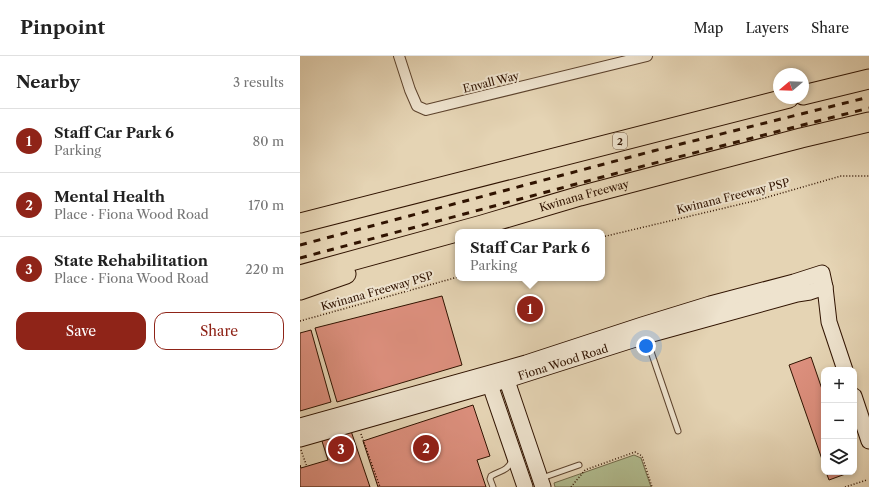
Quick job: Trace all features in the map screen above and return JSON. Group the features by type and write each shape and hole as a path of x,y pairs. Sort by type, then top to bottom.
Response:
{"highway":[{"path":"809,94 869,79"},
{"name":"2","path":"300,223 773,102"},
{"name":"Kwinana Freeway","path":"467,229 580,196 801,138 869,122"},
{"path":"300,210 450,184"},
{"path":"471,229 482,225"},
{"name":"Kwinana Freeway","path":"300,275 455,232"},
{"path":"300,290 455,235"}],"street":[{"name":"Envall Way","path":"398,56 417,106 426,110 647,56"},
{"name":"Fiona Wood Road","path":"300,426 505,375 526,363 644,330 710,304 808,285 824,280 830,322"},
{"path":"808,285 830,322 844,367"},
{"path":"505,375 542,483"},
{"name":"Fiona Wood Road","path":"300,439 488,379"},
{"path":"488,379 525,487"},
{"path":"857,403 866,425 869,440"}],"lane":[{"path":"644,330 678,431"},
{"path":"493,487 490,479 491,476 507,468 514,457"},
{"path":"542,483 579,465"}],"path":[{"name":"Kwinana Freeway PSP","path":"605,237 754,201 841,176 869,176"},
{"name":"Kwinana Freeway PSP","path":"300,321 455,278"},
{"path":"361,434 380,487"},
{"path":"300,447 307,466"},
{"path":"570,487 585,470 635,452 642,456 652,487"},
{"path":"845,487 867,480"}],"green space":[{"path":"634,455 641,458 651,487 555,487 554,483"}],"building":[{"path":"442,296 462,365 337,402 315,328"},
{"path":"311,330 331,402 300,411 300,333"},
{"path":"811,357 821,386 821,456 789,365"},
{"path":"473,405 490,456 477,460 486,487 378,487 363,441"},
{"path":"350,428 370,487 300,487 300,465 301,468 328,460 321,438"},
{"path":"827,475 843,475 829,480"}],"railway":[{"path":"300,245 653,151 869,97"},
{"path":"300,258 651,164 869,108"}],"place":[{"name":"Staff Car Park 6","path":"530,309"},
{"name":"Mental Health","path":"426,448"},
{"name":"State Rehabilitation","path":"341,449"}]}
